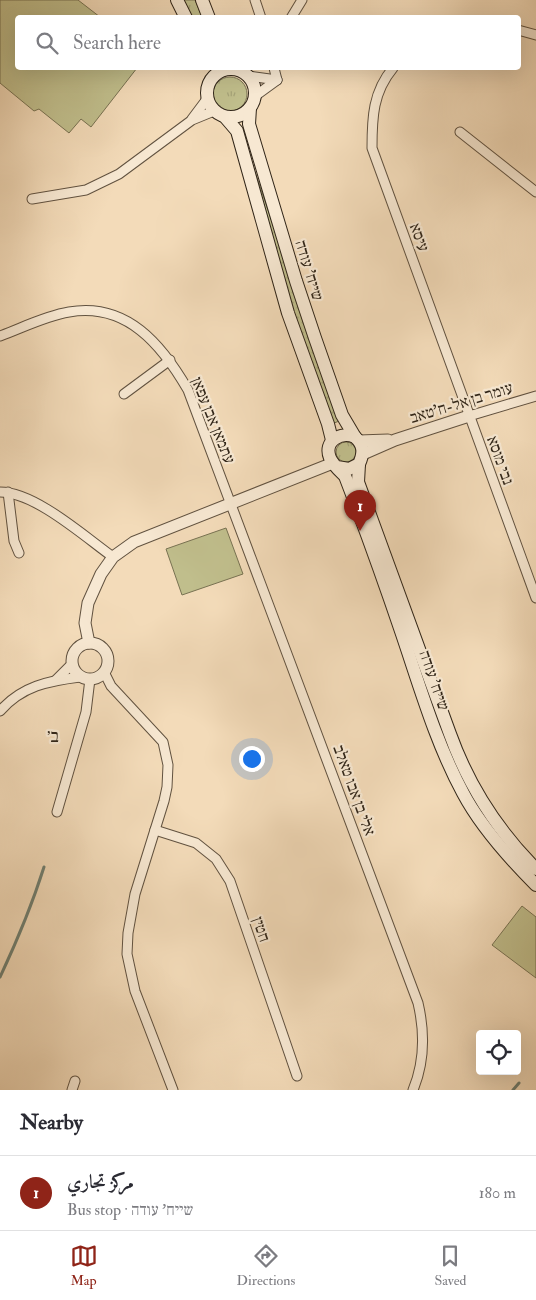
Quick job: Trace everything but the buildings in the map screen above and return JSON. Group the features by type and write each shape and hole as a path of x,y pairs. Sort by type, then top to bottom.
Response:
{"main road":[{"path":"177,0 184,15"},
{"path":"202,0 208,15"},
{"path":"213,71 208,85 207,99 220,114 239,116 252,102 252,82 241,71"},
{"name":"שייח' עודה","path":"252,102 250,124 299,289 342,415 357,439"},
{"name":"שייח' עודה","path":"220,114 237,131 288,313 328,424 333,455 345,476 354,498 445,756 463,794 479,819 499,845 536,885"},
{"path":"344,434 357,439 362,447 361,459 349,468 333,455 338,436 344,434"},
{"name":"שייח' עודה","path":"361,459 358,482 458,756 464,770 498,824 536,868"}],"street":[{"path":"255,0 260,15"},
{"path":"293,15 302,0"},
{"path":"521,31 536,35"},
{"path":"275,70 277,80"},
{"name":"עיסא","path":"391,70 385,77 377,95 372,123 372,148 469,416"},
{"path":"241,71 277,80"},
{"path":"252,102 277,80"},
{"path":"32,199 86,190 115,176 192,120 207,99"},
{"path":"192,120 220,114"},
{"path":"460,132 536,192"},
{"name":"עתמאן אבן עפאן","path":"0,336 69,312 107,313 124,320 143,332 154,341 170,360 188,390 231,504"},
{"path":"124,394 170,360"},
{"name":"עומר בן אל-ח'טאב","path":"361,459 395,440 535,397"},
{"name":"נבי מוסא","path":"469,416 534,588 536,598"},
{"name":"עומר בן אל-ח'טאב","path":"357,439 395,440"},
{"path":"89,644 85,623 88,603 101,574 113,557 134,542 315,471 333,455"},
{"path":"4,492 42,506 113,557"},
{"path":"4,492 14,541 20,553"},
{"name":"אלי בן אבו טאלב","path":"231,504 418,1003 423,1026 423,1049 419,1077 413,1090"},
{"path":"57,812 86,712 92,676 107,661 104,651 100,647 89,644 74,652 72,664 74,670 92,676 111,686 163,742 168,765 167,788 135,894 128,933 127,954 135,992 173,1090"},
{"path":"56,680 72,664"},
{"path":"0,711 10,700 26,690 56,680 92,676"},
{"name":"חטין","path":"155,830 196,843 216,859 230,881 297,1076"}],"green space":[{"path":"0,0 78,0 97,15 15,15 15,70 135,70 91,127 81,119 69,133 39,109 34,111 0,83"},
{"path":"183,0 195,0 201,15 189,15"},
{"path":"230,77 237,78 242,82 246,87 246,101 242,106 237,110 230,111 223,110 218,106 214,101 213,94 214,87 218,82 223,78"},
{"path":"239,124 339,421 332,424 230,127"},
{"path":"346,442 353,445 356,452 353,459 346,462 339,459 336,452 339,445"},
{"path":"226,528 243,574 182,595 166,549"},
{"path":"522,906 536,917 536,978 492,945"}],"waterway":[{"path":"0,977 24,923 44,867"},
{"path":"513,1090 519,1083"}],"place":[{"name":"مركز تجاري","path":"360,531"}],"district":[{"name":"ב׳","path":"53,736"}]}
